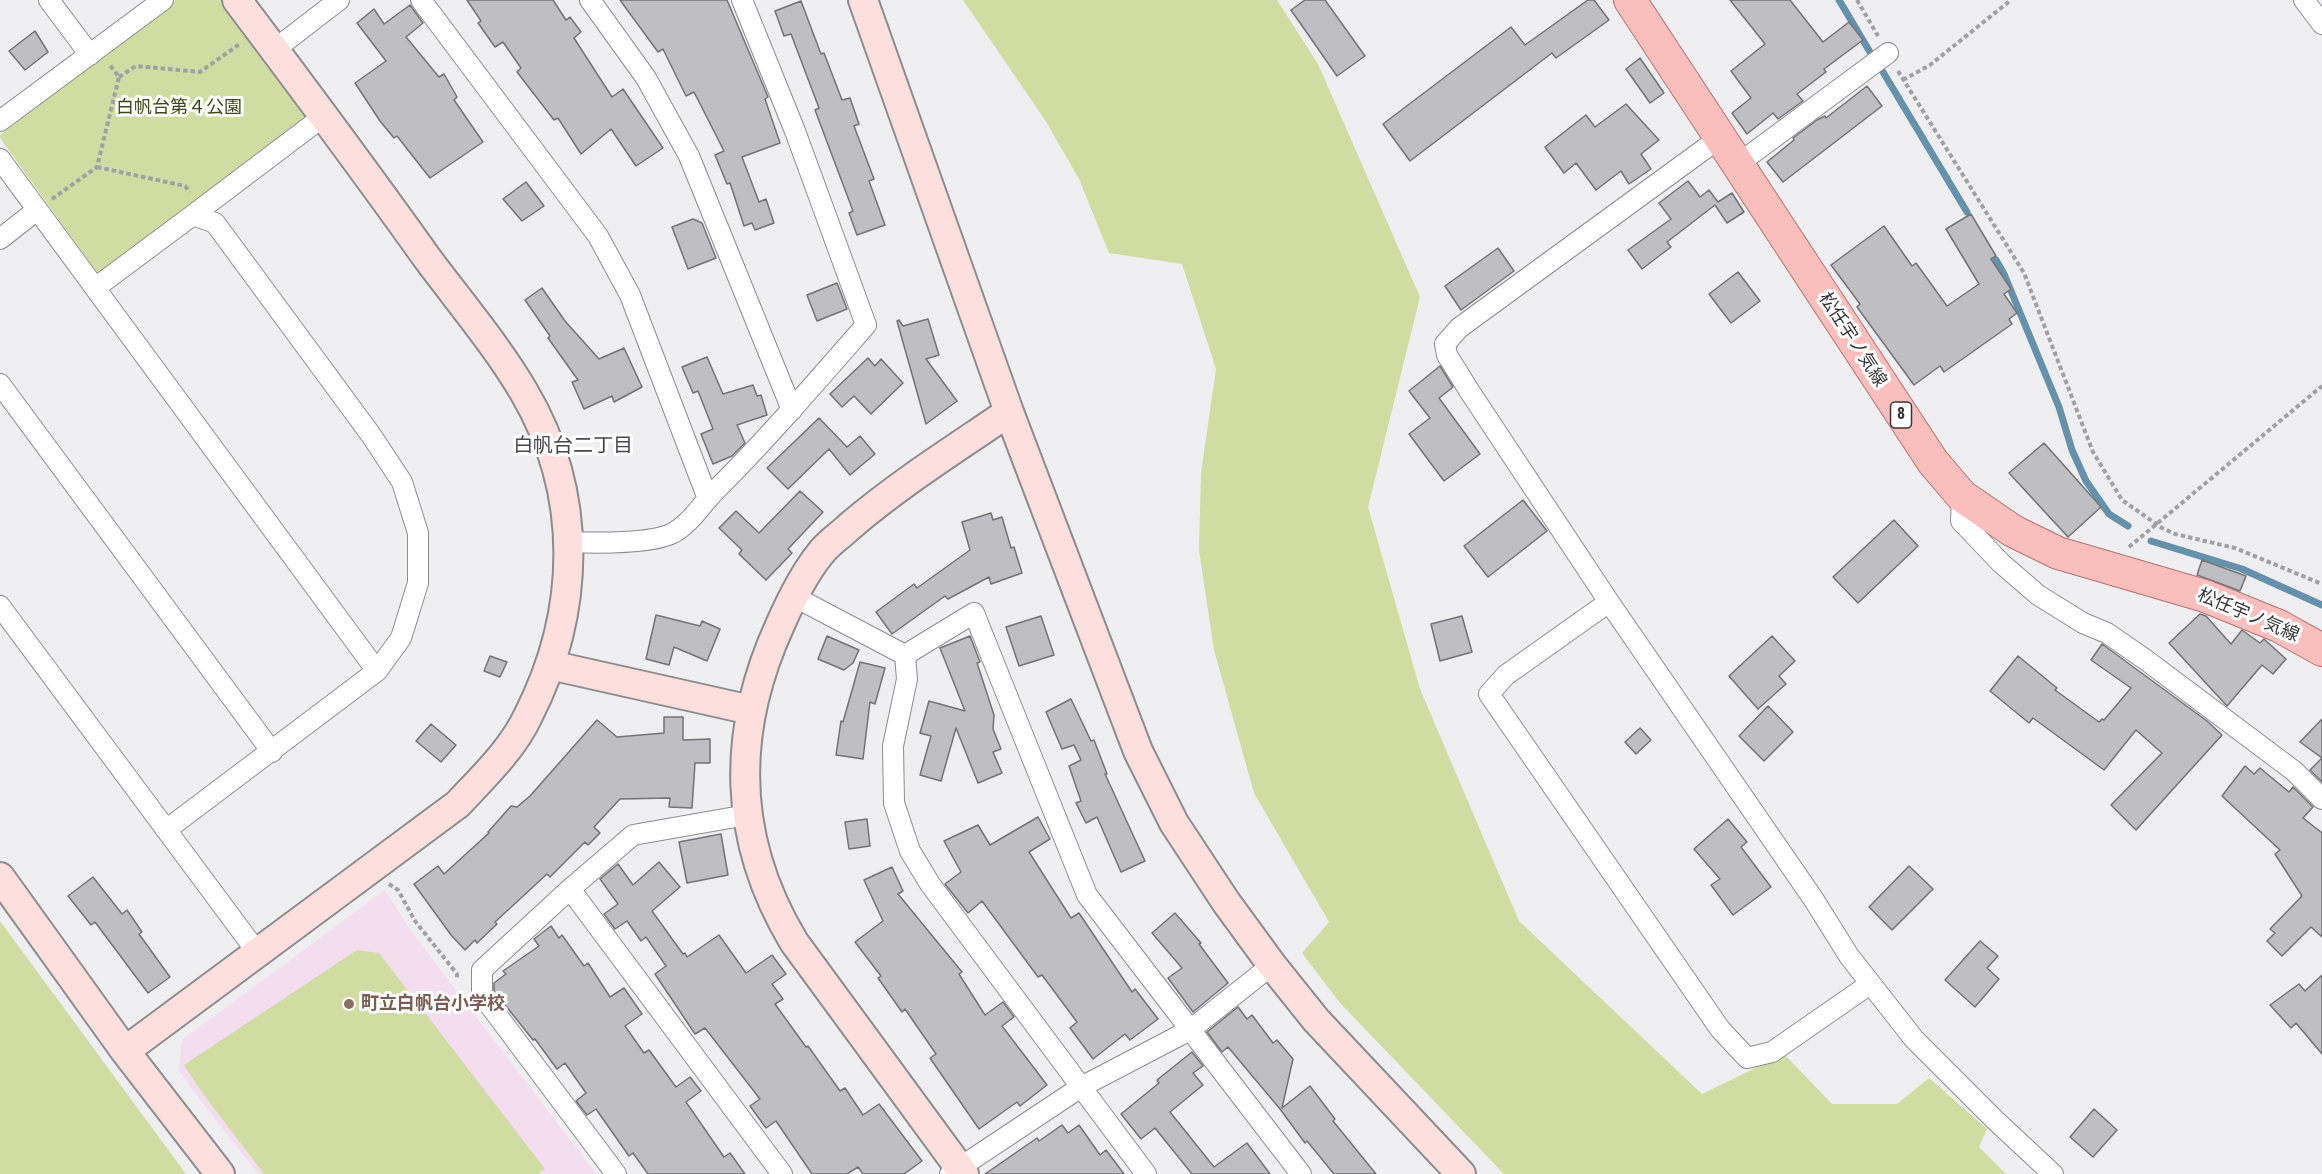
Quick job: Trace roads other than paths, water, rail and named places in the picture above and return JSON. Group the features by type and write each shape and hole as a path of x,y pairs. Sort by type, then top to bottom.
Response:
{"main road":[{"name":"松任宇ノ気線","path":"1630,0 1933,462 1962,496 2013,531 2058,553 2107,565 2205,596 2279,626 2322,650"}],"street":[{"path":"49,0 94,52"},
{"path":"0,121 163,0"},
{"path":"125,1052 458,804 502,756 528,718 550,665 564,609 568,575 569,542 566,504 561,482 547,438 524,391 237,0"},
{"path":"267,40 339,0"},
{"path":"420,0 598,236 630,295 708,499"},
{"path":"590,0 646,78 689,156 792,410"},
{"path":"569,542 648,539 671,534 688,522 792,410 866,325 795,131 742,0"},
{"path":"862,0 1009,412 1137,751 1174,822 1226,902 1272,965 1316,1020 1461,1174"},
{"path":"2304,0 2322,24"},
{"path":"1738,164 1888,53"},
{"path":"95,288 324,117"},
{"path":"1721,137 1459,328 1445,344 1447,355 1610,602 1814,900 1849,956 1914,1040 2053,1174"},
{"path":"0,159 377,671"},
{"path":"0,239 37,210"},
{"path":"166,830 377,671 401,638 418,583 418,533 402,482 371,435 215,223 197,211"},
{"path":"0,384 272,752"},
{"path":"1009,412 876,504 821,552 793,596 765,658 747,730 745,766 747,816 764,885 800,951 958,1172 1082,1087 1190,1030 1272,965"},
{"path":"1962,496 1961,521 2001,563 2038,596 2083,623 2117,639 2294,771 2322,799"},
{"path":"793,596 905,655"},
{"path":"1610,602 1506,675 1489,694 1720,1029 1747,1058 1772,1052 1870,984"},
{"path":"0,606 257,952"},
{"path":"905,655 974,613 1087,896 1301,1174"},
{"path":"905,655 907,679 893,746 894,803 910,851 930,884 1146,1174"},
{"path":"550,665 751,710"},
{"path":"616,1174 482,995 482,970 633,835 747,816"},
{"path":"0,877 125,1052 220,1174"},
{"path":"570,889 782,1174"}],"waterway":[{"path":"1839,0 1870,52"},
{"path":"1883,72 1967,212"},
{"path":"1996,260 2004,274 2059,407 2072,450 2086,481 2109,514 2128,526"},
{"path":"2151,541 2242,569 2322,605"}],"place":[{"name":"町立白帆台小学校","path":"349,1004"}],"district":[{"name":"白帆台二丁目","path":"573,447"}],"park label":[{"name":"白帆台第４公園","path":"179,108"}]}
